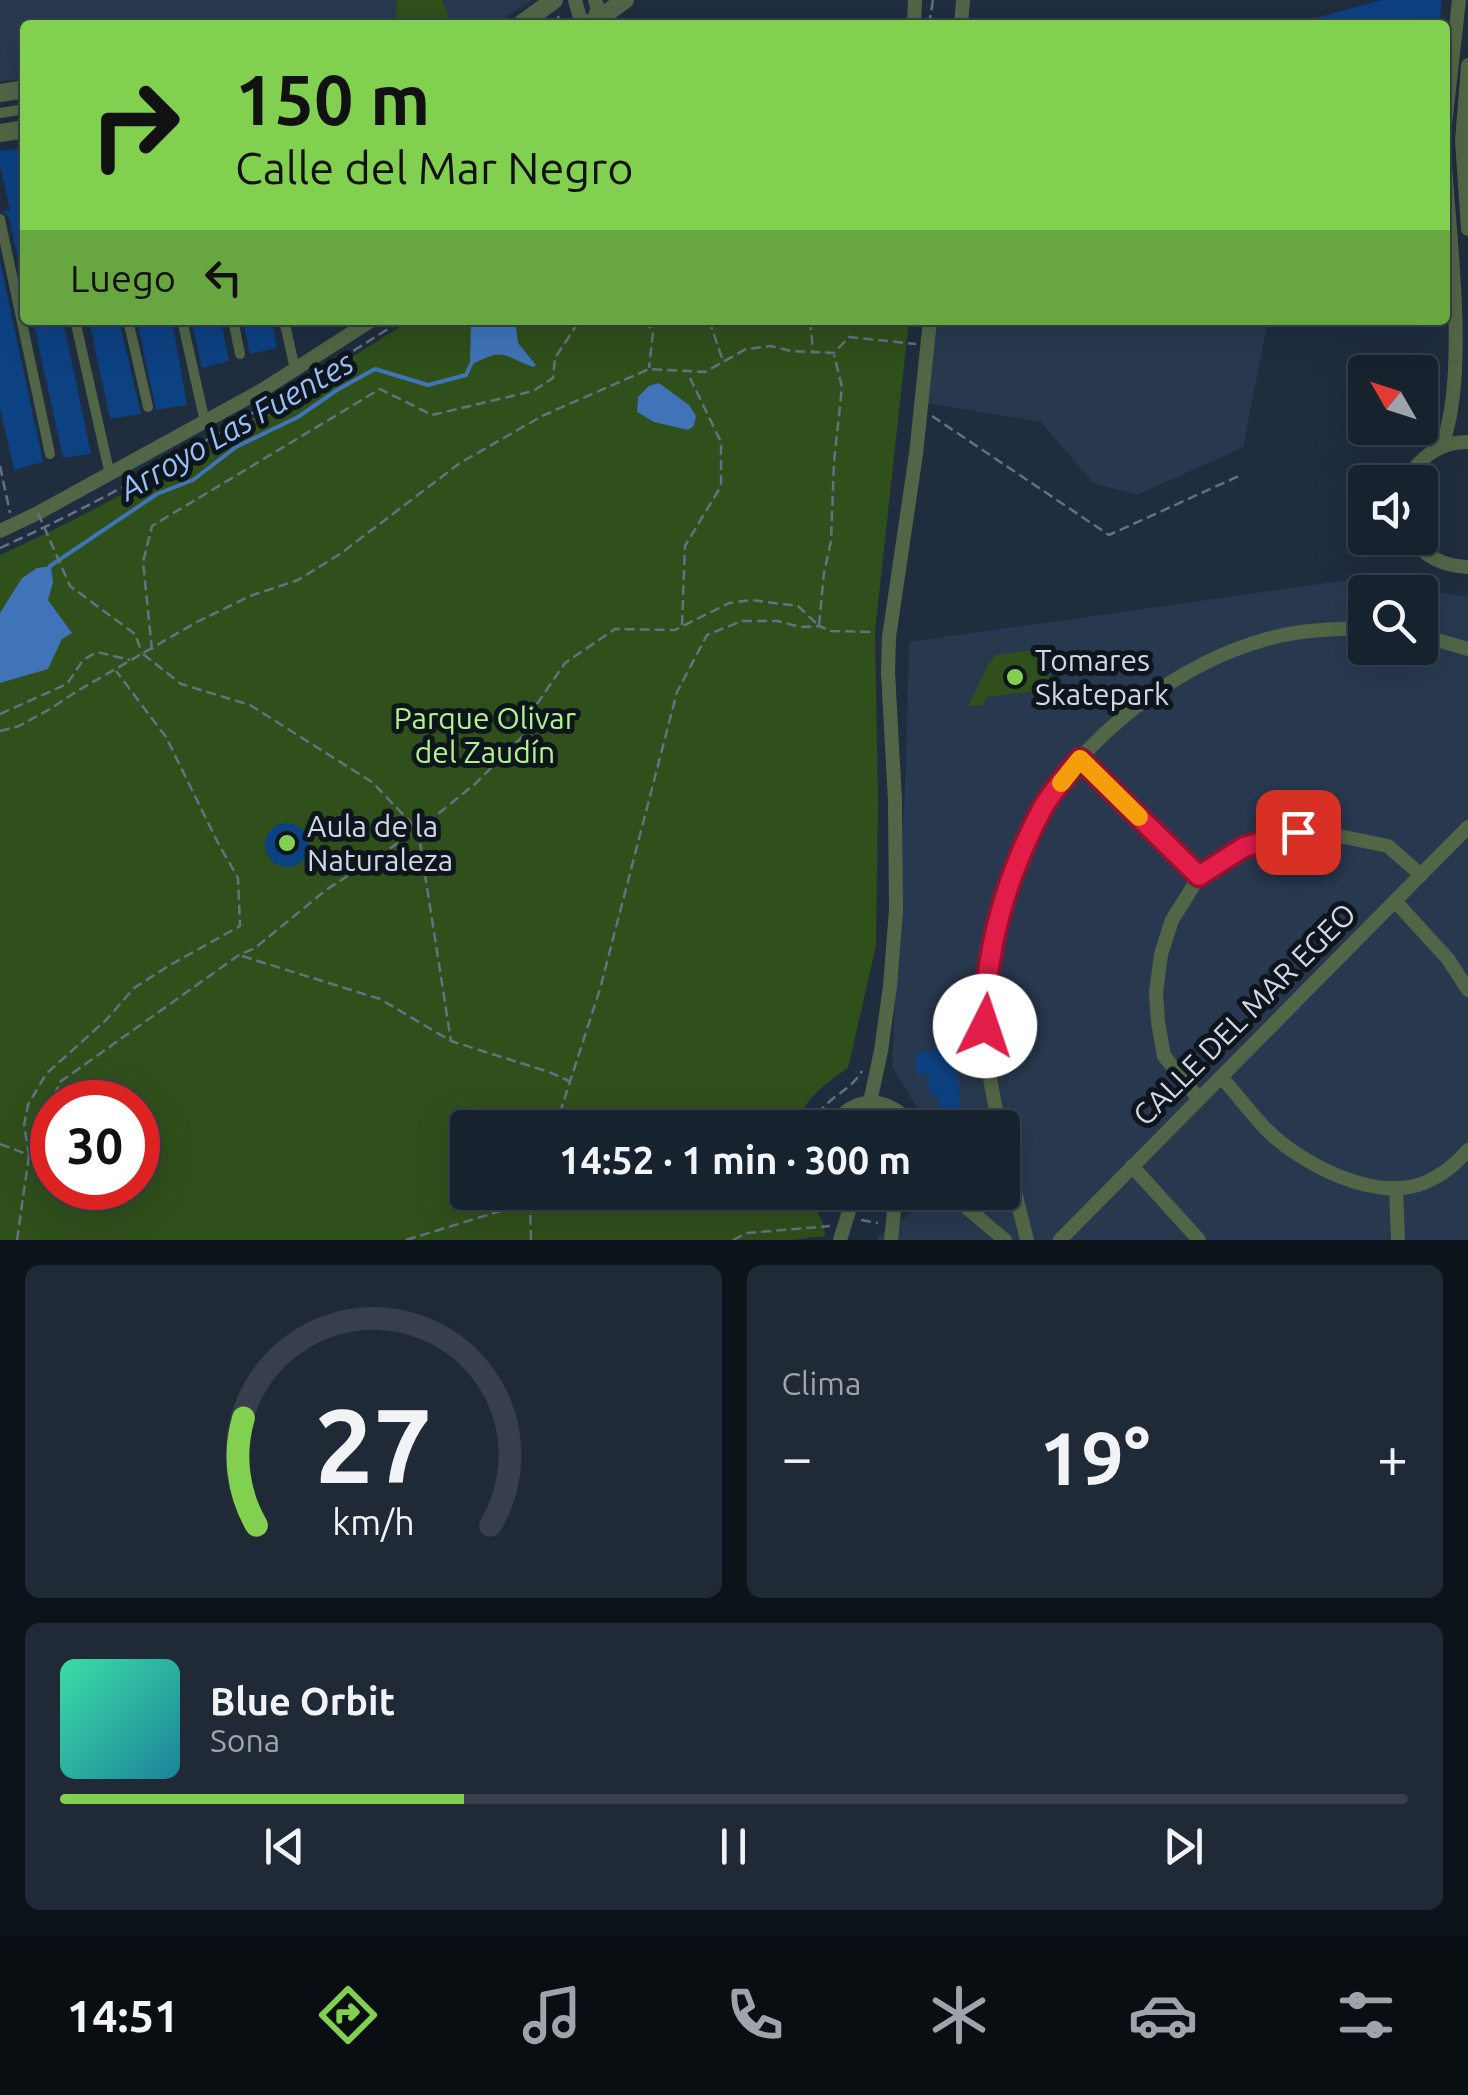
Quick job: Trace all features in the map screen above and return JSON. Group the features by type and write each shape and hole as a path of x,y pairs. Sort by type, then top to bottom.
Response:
{"street":[{"path":"527,20 554,0"},
{"path":"598,20 624,0"},
{"path":"1450,88 1459,0"},
{"path":"1468,65 1462,142 1468,229"},
{"path":"1442,446 1460,410 1464,376 1464,329 1450,207"},
{"path":"0,220 20,314"},
{"path":"22,325 50,454"},
{"path":"76,325 110,475"},
{"path":"129,325 148,406"},
{"path":"183,325 205,422"},
{"path":"234,325 240,354"},
{"path":"285,325 295,369"},
{"path":"6,528 205,422 364,325"},
{"path":"870,1102 888,1002 896,910 889,637 916,454 930,325"},
{"path":"1417,465 1442,446 1468,442"},
{"path":"1428,555 1452,566 1468,567"},
{"path":"997,1110 986,1048 985,1005 994,934 1018,862 1044,806 1080,759 1138,705 1198,666 1267,639 1348,629"},
{"path":"1438,641 1468,650"},
{"path":"1080,759 1199,876"},
{"name":"CALLE DEL MAR EGEO","path":"1060,1240 1468,828"},
{"path":"1200,1099 1164,1056 1156,993 1161,954 1172,920 1199,876 1244,847 1298,832 1325,833 1388,846 1421,875"},
{"path":"1395,901 1448,959 1468,990"},
{"path":"1221,1076 1269,1132 1304,1160 1344,1178 1396,1188 1424,1182 1457,1162 1468,1150"},
{"path":"847,1110 870,1102 898,1110"},
{"path":"1132,1166 1199,1240"},
{"path":"1396,1188 1398,1240"},
{"path":"840,1240 849,1210"},
{"path":"969,1210 1005,1240"},
{"path":"1018,1210 1028,1240"}],"path":[{"path":"0,548 210,439 394,325"},
{"path":"152,650 143,562 152,526 380,389 432,415 533,391 553,378 555,358 577,325"},
{"path":"648,325 653,332 648,370"},
{"path":"711,325 724,362"},
{"path":"810,325 813,353"},
{"path":"0,731 19,726 197,622 250,596 298,580 340,554 460,463 501,438 648,370 705,372 746,349 771,346 834,353 849,337 928,346"},
{"path":"819,626 831,541 842,387 834,353"},
{"path":"682,627 685,546 721,486 722,442 690,378"},
{"path":"920,408 1109,535 1240,475"},
{"path":"0,466 6,528"},
{"path":"38,514 70,586 134,634 142,653 181,684 250,705 372,782 418,830 450,1041"},
{"path":"28,1155 60,1082 254,948 326,890 418,830 475,784 525,734 532,710 565,664 615,629 675,630 729,603 751,600 798,606 819,626 831,631 880,632"},
{"path":"561,1110 600,989 677,692 707,635 742,621 819,626"},
{"path":"0,714 67,684 83,660 97,652 132,660"},
{"path":"18,1239 28,1155 24,1125 28,1105 46,1074 107,1019 134,988 240,926 238,878 166,737 116,670"},
{"path":"239,955 380,1000 450,1041 570,1082"},
{"path":"0,1144 28,1155"},
{"path":"406,1240 504,1210"},
{"path":"530,1210 531,1240"},
{"path":"839,1210 846,1218 892,1232"},
{"path":"733,1240 747,1233 834,1225 846,1218"}],"shaded area":[{"path":"0,0 397,0 395,20 20,20 20,79 0,82"},
{"path":"442,0 532,0 502,20 451,20"},
{"path":"929,325 1267,325 1243,447 1137,495 1093,483 1041,422 921,402"},
{"path":"1348,580 1348,665 1438,665 1438,592 1468,597 1468,1240 877,1240 916,1210 1020,1210 1020,1110 919,1110 892,1067 909,642"}],"green space":[{"path":"397,0 442,0 451,20 395,20"},
{"name":"Parque Olivar del Zaudín","path":"403,325 908,325 875,631 876,946 848,1068 824,1086 803,1110 450,1110 450,1210 817,1210 825,1236 792,1240 0,1240 0,555 158,474"},
{"name":"Tomares Skatepark","path":"1048,648 1050,689 987,697 983,705 968,706 995,655"}],"water":[{"path":"471,325 516,325 518,343 536,365 497,355 470,365"},
{"path":"659,383 689,405 696,416 694,426 688,430 654,422 637,412 638,397 649,386"},
{"path":"51,566 53,582 48,600 72,633 62,639 48,669 0,683 0,613 22,578 37,568"}],"building":[{"path":"1382,0 1442,0 1440,20 1308,20"},
{"path":"20,149 20,270 9,217 2,211 10,210 0,151"},
{"path":"0,261 43,462 14,470 0,408"},
{"path":"34,325 64,325 91,454 63,458"},
{"path":"90,325 120,325 141,414 110,419"},
{"path":"138,325 173,325 187,405 156,410"},
{"path":"192,325 222,325 229,361 202,368"},
{"path":"244,325 273,325 277,348 250,354"},
{"name":"Aula de la Naturaleza","path":"287,823 303,829 309,845 303,861 287,867 271,861 265,845 271,829"},
{"path":"954,1049 961,1108 940,1110 938,1094 930,1095 928,1073 917,1075 915,1053"}],"waterway":[{"name":"Arroyo Las Fuentes","path":"50,566 157,494 193,480 236,447 298,417 375,369 428,385 466,375 472,362"}],"slow traffic":[{"path":"1061,783 1080,759 1139,817"}],"place":[{"name":"Tomares Skatepark","path":"1015,677"},
{"name":"Aula de la Naturaleza","path":"287,843"}],"route":[{"path":"985,1026 994,934 1018,862 1044,806 1080,759 1199,876 1244,847 1298,832"}]}
